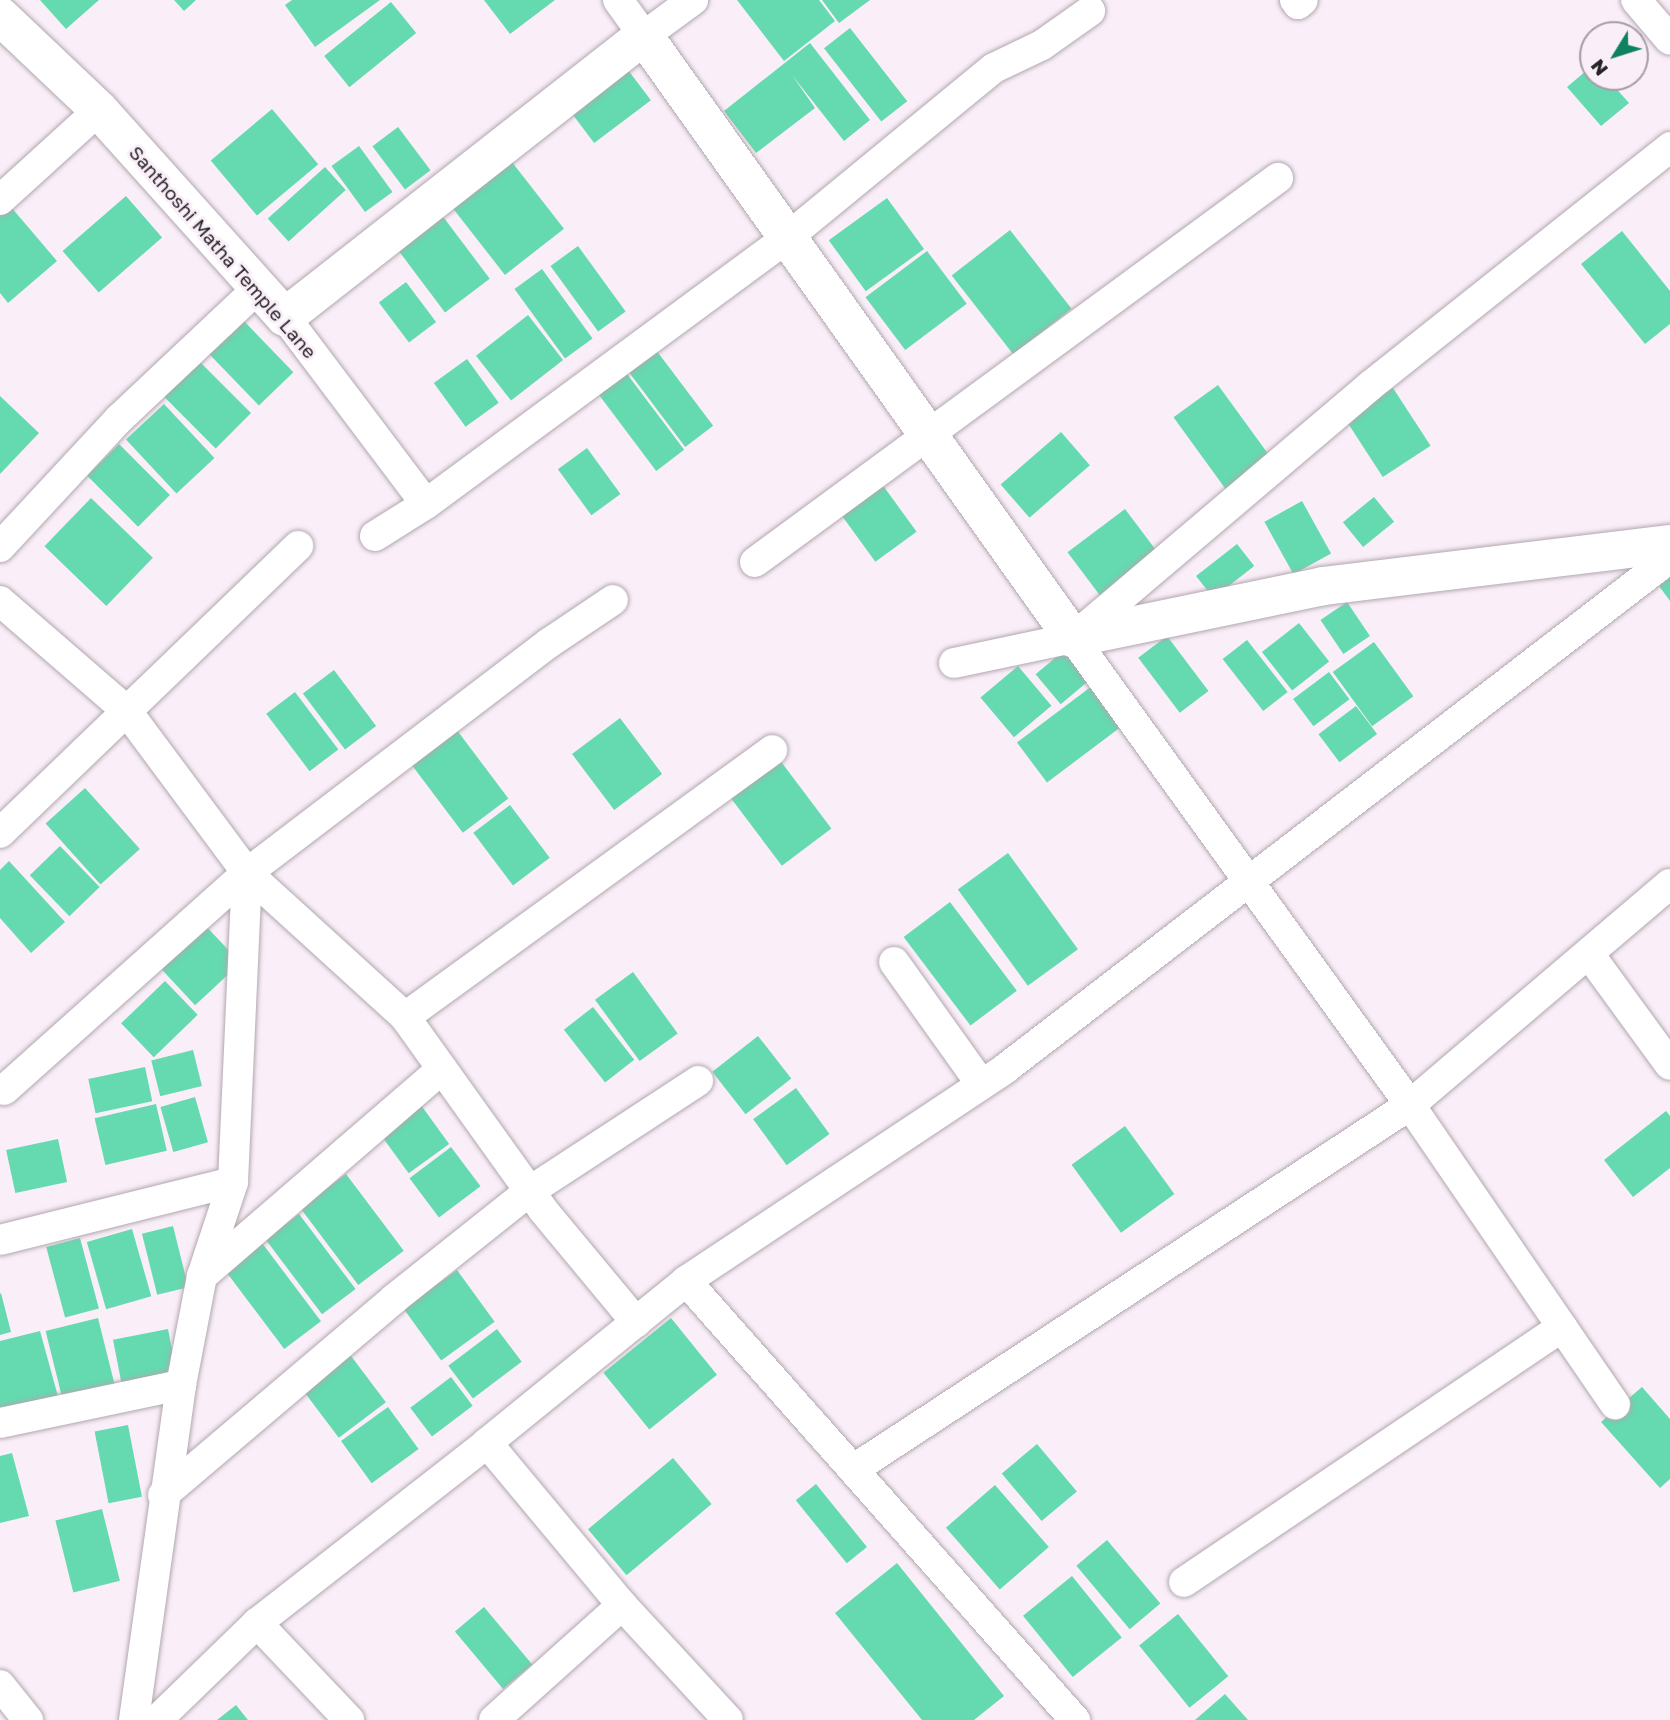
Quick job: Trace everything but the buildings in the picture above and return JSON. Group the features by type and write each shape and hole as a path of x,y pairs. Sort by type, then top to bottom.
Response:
{"street":[{"path":"618,0 1410,1105 1615,1404"},
{"path":"285,317 693,0"},
{"path":"1295,0 1298,4 1303,0"},
{"path":"1636,0 1668,32"},
{"path":"375,536 426,504 788,237 994,68 1042,46 1090,11"},
{"name":"Santhoshi Matha Temple Lane","path":"0,16 99,110 259,287 285,317 426,504"},
{"path":"0,200 99,110"},
{"path":"1073,638 1370,386 1670,147"},
{"path":"755,562 1278,178"},
{"path":"0,547 119,419 259,287"},
{"path":"954,663 1323,586 1670,544"},
{"path":"0,833 298,546"},
{"path":"157,1720 257,1623 487,1443 686,1281 981,1084 1670,558"},
{"path":"4,1090 247,873 549,643 613,600"},
{"path":"0,601 126,710 247,873 405,1017 530,1191 636,1322"},
{"path":"405,1017 772,750"},
{"path":"134,1720 163,1495 181,1385 202,1276 233,1182 247,873"},
{"path":"854,1469 1410,1105 1670,884"},
{"path":"1589,954 1670,1065"},
{"path":"894,962 981,1084"},
{"path":"202,1276 442,1069"},
{"path":"163,1495 394,1299 530,1191 698,1081"},
{"path":"0,1240 233,1182"},
{"path":"686,1281 1076,1720"},
{"path":"1184,1582 1562,1327"},
{"path":"0,1423 181,1385"},
{"path":"487,1443 622,1605 728,1720"},
{"path":"494,1720 622,1605"},
{"path":"257,1623 349,1720"},
{"path":"0,1685 28,1720"}]}
